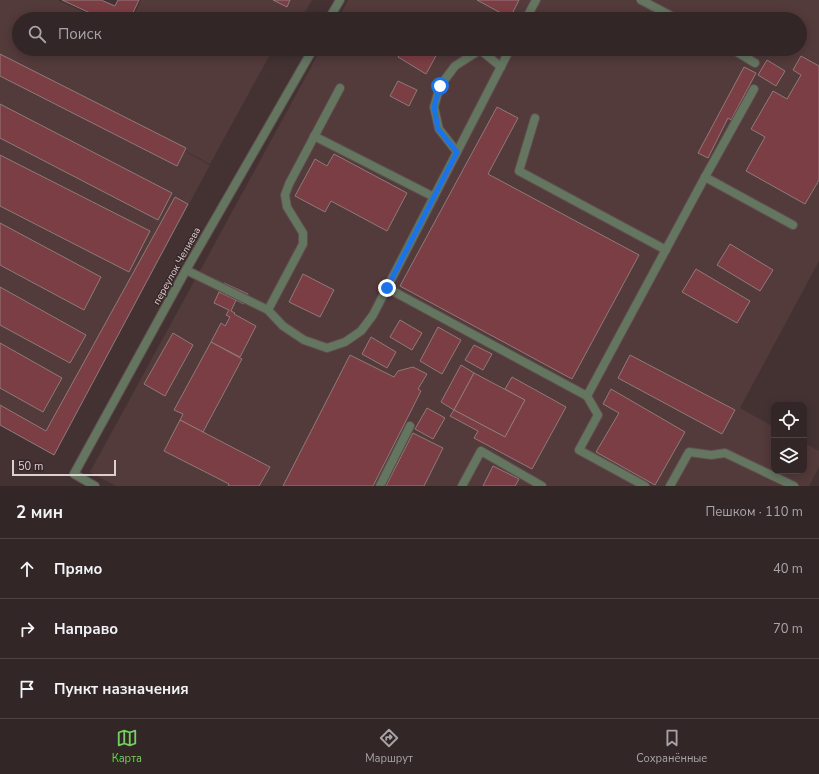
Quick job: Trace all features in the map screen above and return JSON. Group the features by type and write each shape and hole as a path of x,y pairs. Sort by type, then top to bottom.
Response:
{"street":[{"path":"333,12 340,0"},
{"path":"530,12 536,0"},
{"path":"641,0 664,12"},
{"name":"переулок Челиева","path":"95,486 74,474 186,270 309,56"},
{"path":"457,152 438,129 434,107 440,86 455,66 469,56"},
{"path":"488,56 501,67"},
{"path":"186,270 268,310 283,326 304,340 327,348 345,342 361,331 373,315 506,56"},
{"path":"744,56 755,63"},
{"path":"268,310 303,244 303,233 287,207 284,195 288,184 340,88"},
{"path":"587,396 704,177 754,89"},
{"path":"535,118 519,171 666,250"},
{"path":"314,136 434,197"},
{"path":"704,177 793,225"},
{"path":"387,288 587,396 598,415 580,450 644,486"},
{"path":"380,486 410,426"},
{"path":"462,486 481,451 542,486"},
{"path":"670,486 689,452 711,455 725,453 794,486"}],"shaded area":[{"path":"0,0 58,0 84,12 12,12 12,56 269,56 210,164 42,75 210,165 54,455 0,425"},
{"path":"141,0 312,0 305,12 135,12"},
{"path":"348,0 819,0 819,261 740,408 771,425 771,474 807,474 807,445 819,451 819,467 809,486 116,486 90,472 317,56 807,56 807,12 342,12"}],"building":[{"path":"62,0 101,0 115,6 118,0 139,0 133,12 88,12"},
{"path":"273,0 290,0 287,7"},
{"path":"477,0 519,0 513,12 499,12"},
{"path":"0,54 186,148 177,166 0,76"},
{"path":"399,56 436,56 426,74"},
{"path":"801,56 819,66 819,180 805,204 746,171 765,137 751,129 773,91 787,99 801,75 793,70"},
{"path":"767,60 785,71 776,86 758,75"},
{"path":"744,67 756,73 731,120 728,118 708,158 698,153"},
{"path":"398,81 417,90 409,106 390,96"},
{"path":"0,104 172,193 158,220 0,138"},
{"path":"497,107 518,118 488,174 639,255 572,379 400,286"},
{"path":"334,154 407,193 387,231 331,201 325,212 295,196 315,159 327,166"},
{"path":"0,155 150,231 129,272 0,206"},
{"path":"175,197 188,204 54,455 0,425 0,405 46,431"},
{"path":"0,223 101,277 84,310 0,265"},
{"path":"730,244 773,270 760,291 717,265"},
{"path":"696,269 750,301 737,323 682,292"},
{"path":"303,274 334,290 320,317 289,302"},
{"path":"224,283 248,294 244,304 219,292"},
{"path":"0,287 86,335 70,363 0,325"},
{"path":"219,292 236,300 231,311 235,313 234,314 256,326 240,357 211,342 221,323 225,326 230,317 226,315 229,310 214,303"},
{"path":"400,320 422,333 412,350 390,337"},
{"path":"438,327 461,340 442,374 420,361"},
{"path":"173,333 193,345 165,396 144,384"},
{"path":"371,337 396,352 387,368 362,354"},
{"path":"211,342 242,359 203,432 180,420 183,414 174,410"},
{"path":"0,343 62,378 43,412 0,388"},
{"path":"474,345 492,354 483,370 465,360"},
{"path":"350,355 394,377 398,371 413,367 427,374 418,389 421,391 373,486 283,486"},
{"path":"630,355 735,410 722,434 618,378"},
{"path":"461,365 474,373 454,410 441,402"},
{"path":"474,373 525,400 505,437 454,410"},
{"path":"512,377 566,407 532,469 474,438 478,431 450,416 454,410 505,437 525,400 505,389"},
{"path":"611,389 685,432 655,485 596,452 619,413 603,404"},
{"path":"427,408 445,418 433,439 415,429"},
{"path":"180,420 270,467 259,486 228,486 229,484 164,451"},
{"path":"413,433 443,448 424,486 386,486"},
{"path":"493,466 519,479 515,486 483,486"}],"route":[{"path":"387,288 457,152 438,129 434,107 440,86"}]}
